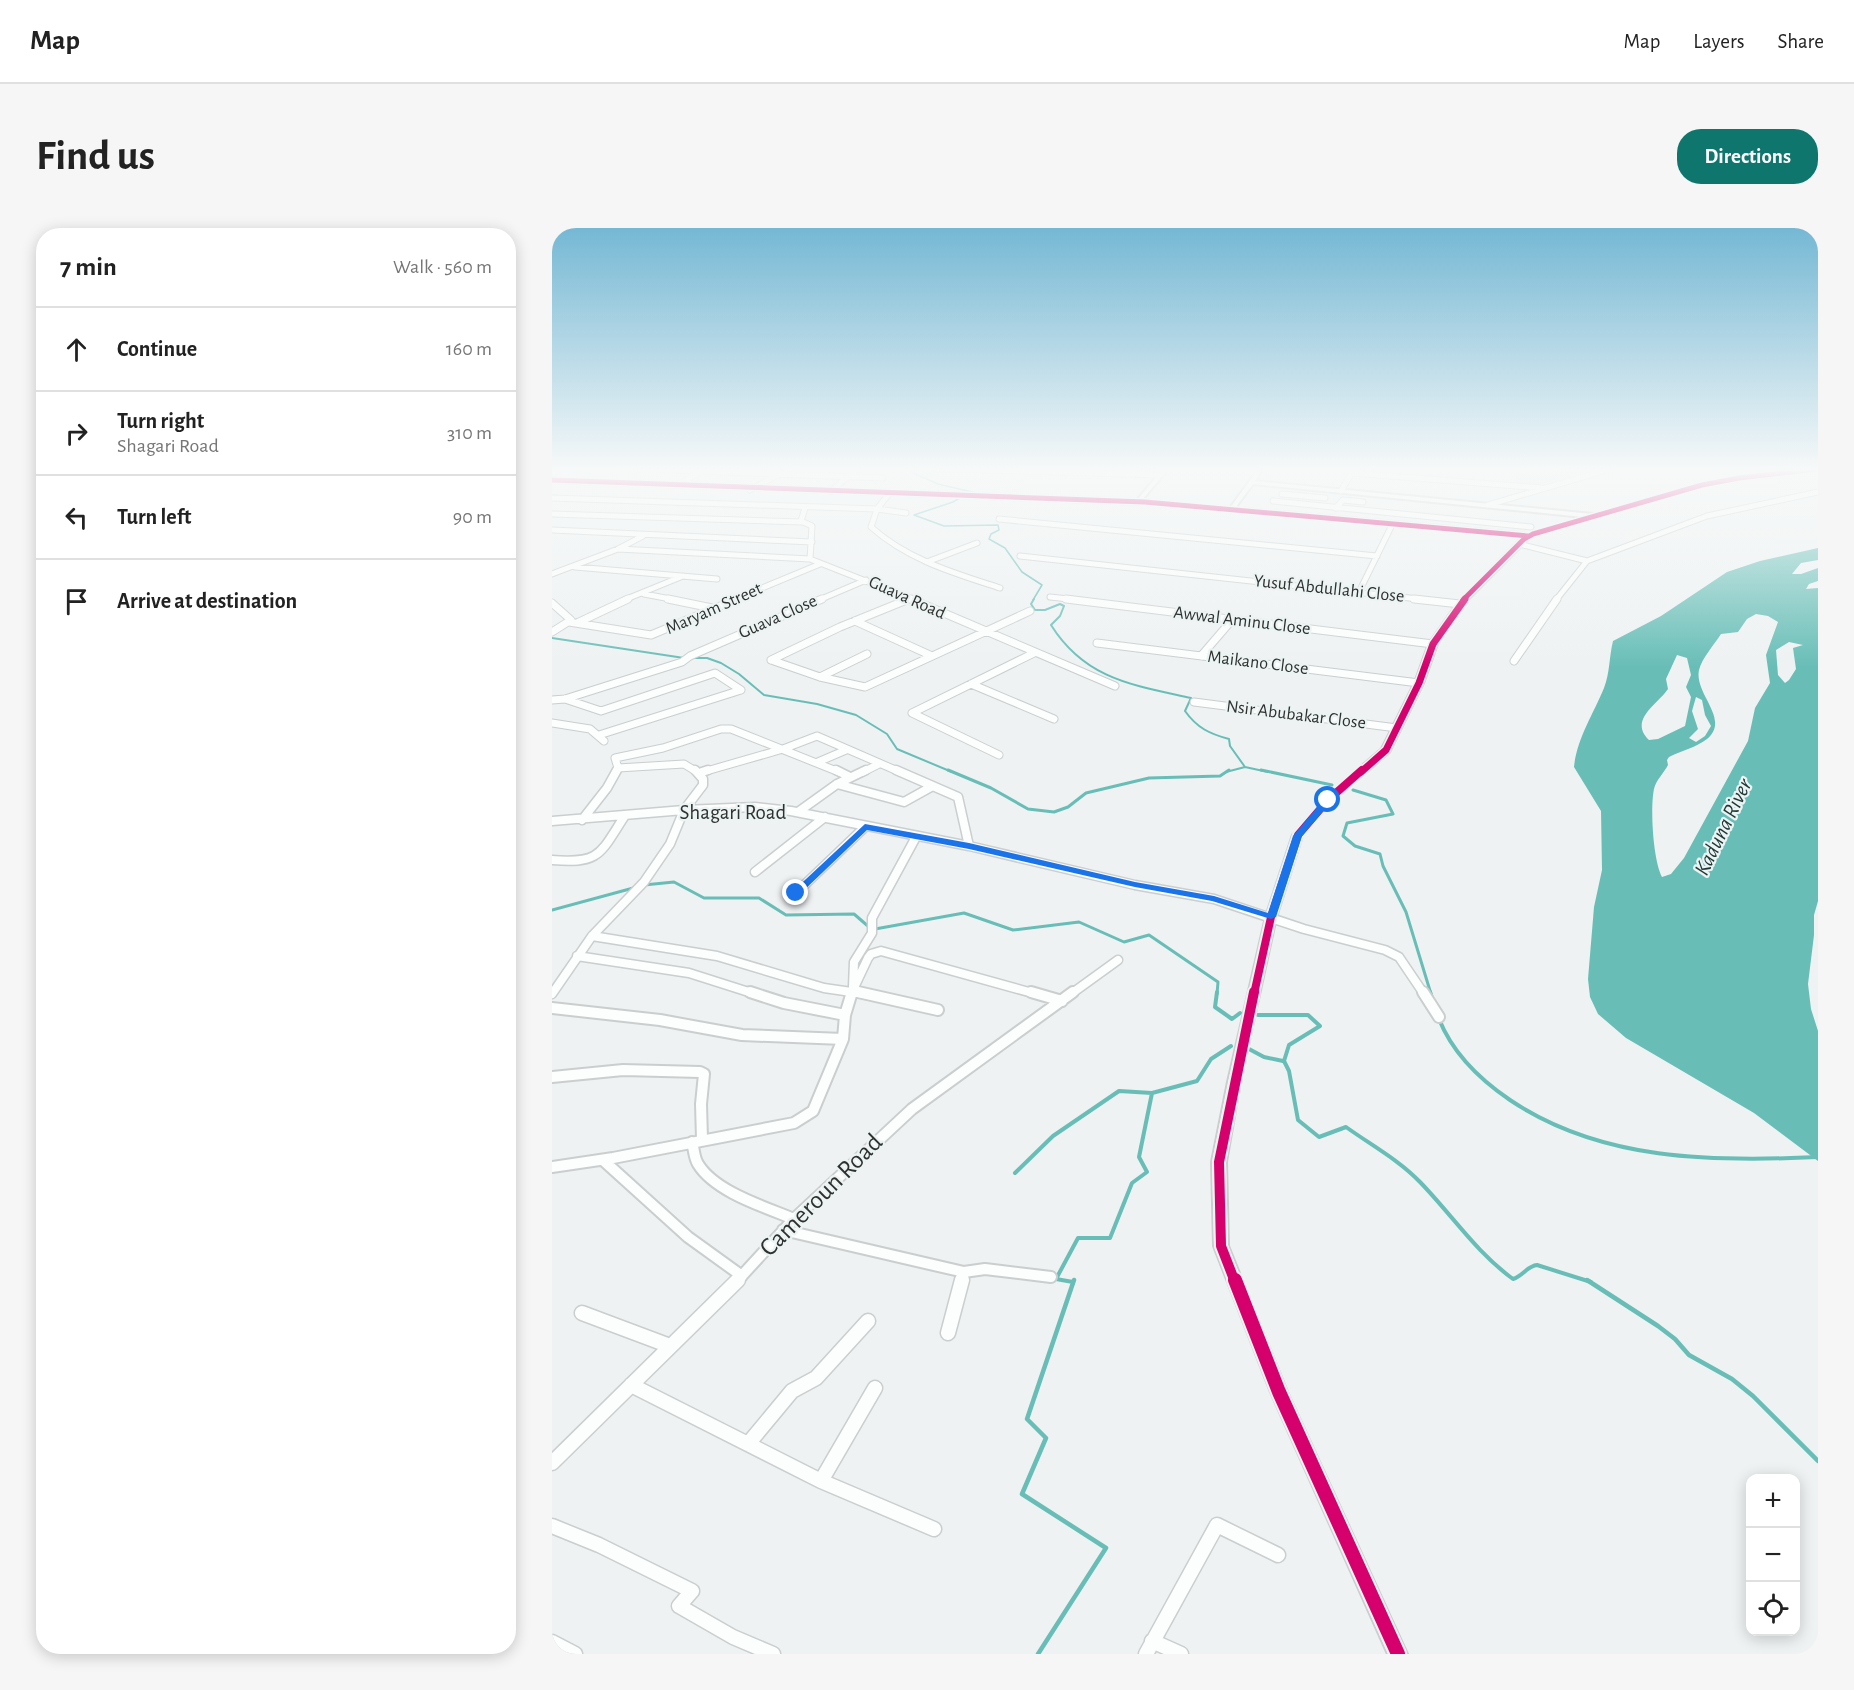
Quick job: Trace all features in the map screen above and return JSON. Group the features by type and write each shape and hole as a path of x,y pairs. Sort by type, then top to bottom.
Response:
{"street":[{"path":"552,574 618,549 644,535"},
{"path":"656,535 812,542"},
{"path":"810,559 812,535"},
{"path":"880,535 890,543 927,561 1000,588"},
{"path":"1158,535 1377,556"},
{"path":"1359,592 1387,535"},
{"path":"1476,535 1524,540 1540,535"},
{"path":"1477,535 1524,540 1587,561"},
{"path":"1514,661 1558,597 1587,561 1658,535"},
{"path":"1398,1654 1279,1392 1221,1246 1219,1162 1234,1082 1271,917 1298,836 1328,800 1386,750 1419,683 1433,644 1460,604 1524,540"},
{"path":"927,561 977,543"},
{"name":"Guava Road","path":"618,549 810,559 866,580 1115,686"},
{"name":"Yusuf Abdullahi Close","path":"1020,556 1460,604"},
{"name":"Maryam Street","path":"569,622 651,635 820,564"},
{"path":"575,567 717,579"},
{"path":"577,623 685,575"},
{"name":"Guava Close","path":"565,699 682,662 690,656 866,580"},
{"path":"644,594 712,608"},
{"name":"Awwal Aminu Close","path":"1050,597 1433,644"},
{"path":"909,599 771,660 820,677 865,687 1030,611"},
{"path":"552,603 572,620 552,632"},
{"path":"1201,656 1232,620"},
{"path":"855,621 932,656"},
{"name":"Maikano Close","path":"1097,643 1419,683"},
{"path":"999,755 912,713 1034,653"},
{"path":"820,677 867,654"},
{"path":"552,700 565,699 601,711 715,673 741,690 601,738 590,729 552,723"},
{"path":"971,684 1054,719"},
{"name":"Nsir Abubakar Close","path":"1194,702 1397,728"},
{"path":"582,820 607,788 618,768 615,758 663,748 727,728 818,762 850,777"},
{"path":"699,773 783,749 818,736 958,797 969,846"},
{"path":"818,762 846,750"},
{"path":"554,989 592,936 644,882 670,844 684,810 703,785 703,779 699,773 690,766 678,764 618,768"},
{"path":"798,812 837,784 879,764"},
{"path":"837,784 904,802 931,787"},
{"name":"Shagari Road","path":"552,821 624,817 684,810 755,807 798,812 969,846 1135,885 1214,899 1304,928 1385,950 1399,957 1439,1017"},
{"path":"552,860 578,863 596,858 624,817"},
{"path":"755,872 825,817"},
{"path":"796,893 865,827"},
{"path":"852,991 854,962 872,929 872,918 916,837"},
{"path":"592,936 717,956 824,988 852,991 938,1010"},
{"path":"552,1167 604,1161 794,1123 807,1117 813,1111 843,1039 845,1015 852,991 871,954 881,951 1062,1001"},
{"path":"577,956 688,973 784,1003 845,1015"},
{"name":"Cameroun Road","path":"552,1463 742,1275 794,1219 912,1109 1118,960"},
{"path":"552,1008 660,1020 742,1035 843,1039"},
{"path":"552,1077 622,1070 700,1072 704,1074 697,1164 708,1175 736,1194 794,1219"},
{"path":"604,1161 688,1237 742,1275"},
{"path":"783,1230 964,1272 985,1269 1051,1277"},
{"path":"948,1333 964,1272"},
{"path":"582,1313 670,1346"},
{"path":"748,1444 792,1391 816,1378 868,1321"},
{"path":"631,1385 821,1481 934,1529"},
{"path":"821,1481 875,1388"},
{"path":"1180,1654 1149,1647 1217,1525 1278,1555"},
{"path":"552,1526 598,1545 692,1591 679,1606 733,1637 773,1654"},
{"path":"552,1642 574,1654"}],"water":[{"name":"Kaduna River","path":"1818,548 1818,560 1801,563 1792,574 1801,574 1818,568 1818,581 1809,584 1806,589 1818,588 1818,901 1814,915 1808,984 1811,1009 1818,1031 1818,1161 1754,1113 1626,1038 1598,1014 1590,997 1588,979 1594,907 1602,870 1601,811 1574,767 1582,736 1606,682 1613,641 1661,616 1727,572 1760,561","holes":["1756,614 1768,616 1778,622 1766,655 1770,683 1755,708 1748,741 1684,858 1671,874 1662,877 1656,859 1653,834 1652,808 1655,786 1668,765 1669,757 1703,742 1713,731 1714,715 1702,688 1699,670 1705,656 1721,634 1738,632 1747,619","1789,642 1803,645 1793,648 1796,669 1785,683 1778,675 1776,650","1677,655 1687,658 1691,675 1686,687 1691,697 1685,726 1658,739 1649,740 1643,733 1643,719 1668,689 1666,679","1696,697 1702,700 1705,715 1711,726 1705,736 1696,742 1689,738 1698,729 1692,711"]}],"waterway":[{"path":"991,535 989,539 1005,548 1022,572 1042,585 1033,600"},
{"path":"1034,599 1031,604 1035,610 1045,610 1060,604 1064,606 1060,616 1051,625 1064,643 1095,668 1112,677 1149,689 1191,698 1185,711 1199,726 1229,739 1230,746 1245,767"},
{"path":"552,638 684,658"},
{"path":"690,658 707,658 721,663 739,674 764,695 817,704 856,715 887,734 897,749 952,772"},
{"path":"1226,772 1245,767"},
{"path":"1245,767 1268,772"},
{"path":"948,770 991,788 1028,809 1054,812 1068,807 1086,793 1149,778 1220,776 1226,772"},
{"path":"1261,770 1332,785"},
{"path":"1353,790 1386,800 1393,814 1347,823 1343,836 1355,846 1380,854 1383,866 1406,912 1431,994"},
{"path":"644,885 674,882 704,898 759,898 786,915 854,914 869,927"},
{"path":"552,910 637,887"},
{"path":"875,929 964,913 1013,930 1079,922 1124,942 1149,935 1218,982 1217,994"},
{"path":"1217,992 1215,1007 1232,1019 1240,1013"},
{"path":"1430,992 1432,998"},
{"path":"1258,1015 1308,1015 1320,1026 1289,1045 1284,1061 1289,1071 1298,1120 1319,1137 1346,1127 1394,1160 1412,1174 1487,1257 1513,1279 1537,1265 1589,1281"},
{"path":"1439,1019 1459,1054 1488,1083 1510,1100 1545,1120 1582,1135 1619,1146 1698,1157 1738,1159 1818,1157"},
{"path":"1152,1093 1197,1081 1211,1059 1231,1046"},
{"path":"1249,1049 1264,1057 1283,1061"},
{"path":"1015,1173 1053,1136 1119,1091 1152,1093"},
{"path":"1073,1282 1056,1279 1078,1238 1110,1238 1132,1183 1147,1172 1139,1157 1152,1093"},
{"path":"1038,1654 1106,1548 1022,1494 1046,1438 1027,1419 1074,1280"},
{"path":"1589,1281 1658,1326 1675,1339 1689,1355 1732,1379 1753,1396 1818,1461"}],"cycle path":[{"path":"1512,535 1528,536"},
{"path":"1398,1654 1279,1392 1221,1246 1219,1162 1234,1082 1271,917 1298,835 1328,800 1386,750 1419,683 1433,644 1460,604 1524,539 1532,535"}],"route":[{"path":"796,893 865,827 969,846 1135,885 1214,899 1271,917 1298,836 1328,800"}]}
